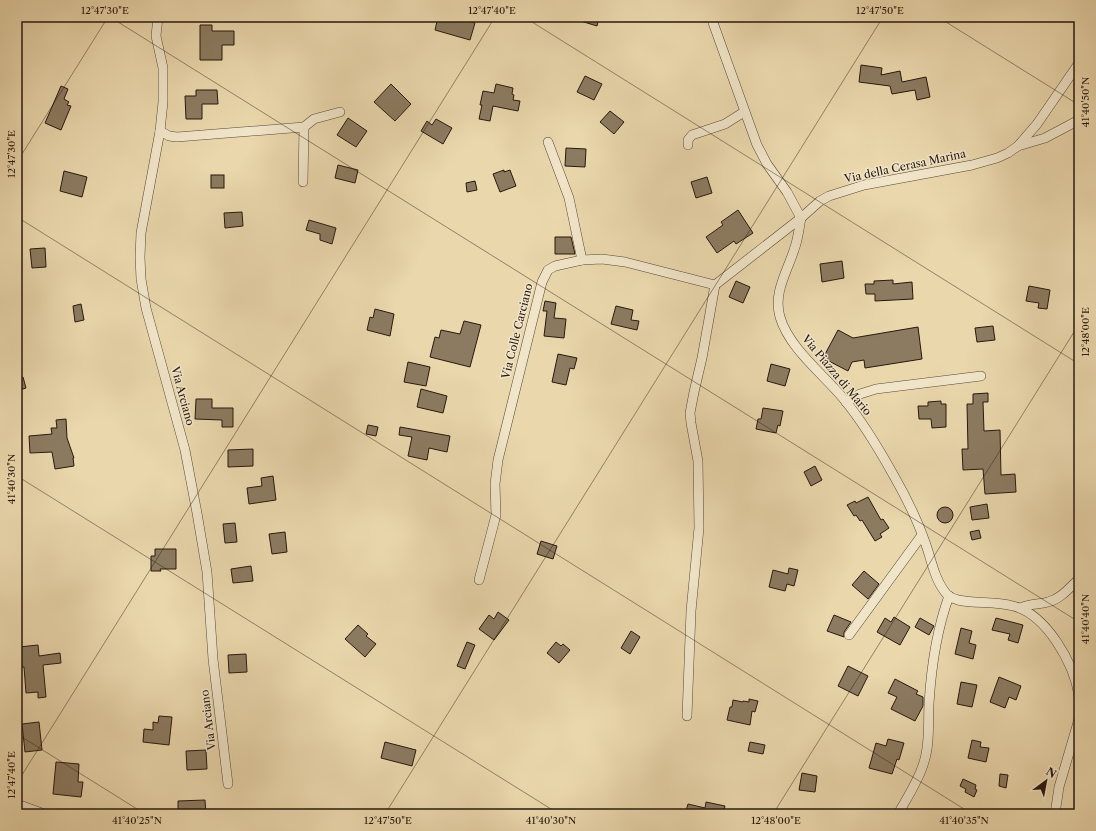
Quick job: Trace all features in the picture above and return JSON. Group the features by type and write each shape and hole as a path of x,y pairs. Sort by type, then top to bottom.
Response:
{"street":[{"name":"Via Arciano","path":"158,17 156,36 162,63 163,78 160,131 141,233 141,279 146,308 185,450 199,520 207,572 213,659 228,784"},
{"path":"687,716 691,611 699,528 698,461 690,413 703,354 715,285 801,218 787,192 760,152 744,112 730,66 711,17"},
{"name":"Via della Cerasa Marina","path":"1018,146 1044,116 1079,63"},
{"path":"160,131 169,136 178,137 304,127 317,118 340,112"},
{"path":"688,145 688,140 692,135 725,124 744,112"},
{"name":"Via della Cerasa Marina","path":"801,218 823,199 836,193 870,184 984,162 1004,155 1018,146 1045,138 1079,120"},
{"path":"303,182 304,127"},
{"path":"548,142 569,198 582,260"},
{"name":"Via Piazza di Mario","path":"801,218 795,249 781,285 778,299 779,312 784,326 794,342 846,402 870,435 908,502 922,535 939,583 949,596"},
{"name":"Via Colle Carciano","path":"479,580 496,515 495,478 498,460 542,282 546,273 553,267 582,260 602,259 625,262 715,285"},
{"path":"846,402 860,394 876,389 981,376"},
{"path":"849,636 922,535"},
{"path":"1020,608 1033,603 1054,600 1079,579"},
{"path":"898,814 920,772 926,757 932,676 942,618 949,596 961,601 1002,603 1029,612 1040,622 1064,653 1076,678 1079,696"},
{"path":"1055,814 1059,787 1079,719"},
{"path":"17,804 44,814"}],"building":[{"path":"438,17 454,17 475,23 470,40 435,30"},
{"path":"575,17 599,17 597,26 574,19"},
{"path":"200,25 212,25 212,31 234,31 234,45 222,45 222,60 200,60"},
{"path":"861,65 882,68 881,75 900,71 902,82 926,77 930,97 917,100 915,90 892,94 890,86 859,82"},
{"path":"585,76 602,84 594,100 577,92"},
{"path":"391,84 411,104 395,121 374,102"},
{"path":"496,84 513,88 513,100 520,101 518,111 493,106 490,121 479,119 483,91 494,93"},
{"path":"61,86 68,89 64,99 69,102 67,105 71,106 61,130 45,123"},
{"path":"196,90 217,90 218,104 202,104 202,119 186,119 185,96 196,96"},
{"path":"610,111 624,122 614,134 600,122"},
{"path":"348,118 367,131 356,147 337,135"},
{"path":"436,119 452,128 443,144 421,131 427,121 432,125"},
{"path":"566,148 586,149 585,167 565,166"},
{"path":"338,165 358,170 355,183 335,178"},
{"path":"504,170 504,172 510,170 516,186 500,192 493,174"},
{"path":"64,171 87,177 82,197 60,191"},
{"path":"211,175 224,175 224,188 211,188"},
{"path":"707,177 712,193 696,198 691,182"},
{"path":"475,181 477,190 467,192 466,183"},
{"path":"738,210 753,233 736,244 734,241 717,253 706,237 723,225 721,222"},
{"path":"242,212 243,226 225,228 224,213"},
{"path":"309,220 336,228 332,244 320,240 320,234 306,230"},
{"path":"555,237 571,237 575,254 555,254"},
{"path":"45,248 46,267 32,268 30,249"},
{"path":"842,261 844,278 822,282 820,264"},
{"path":"893,280 893,284 912,282 913,299 875,301 875,294 866,294 865,284 874,284 874,281"},
{"path":"736,281 750,287 743,303 729,297"},
{"path":"1029,286 1050,290 1047,309 1038,308 1039,303 1026,301"},
{"path":"545,301 556,303 554,318 566,319 564,338 544,336 547,311 543,311"},
{"path":"81,304 84,320 75,322 73,306"},
{"path":"616,306 633,310 631,320 639,321 637,330 611,324"},
{"path":"375,309 394,314 390,336 367,330 370,317 373,318"},
{"path":"464,321 481,325 470,367 430,357 435,337 439,338 441,330 460,334"},
{"path":"993,326 995,340 977,342 975,328"},
{"path":"918,327 922,359 865,368 864,360 852,362 848,371 823,358 838,330 853,338"},
{"path":"558,354 577,358 574,369 570,368 566,385 552,382"},
{"path":"408,362 430,367 426,386 404,382"},
{"path":"771,364 790,369 785,386 767,381"},
{"path":"23,377 26,388 17,391 17,379"},
{"path":"421,389 447,396 443,413 417,407"},
{"path":"988,393 988,402 983,402 984,431 1000,430 1001,475 1015,474 1016,492 985,494 983,469 963,470 962,449 968,449 967,404 973,404 973,394"},
{"path":"196,399 212,399 212,408 233,408 233,427 222,427 222,420 195,419"},
{"path":"941,401 941,404 946,404 946,427 932,428 931,419 919,419 918,406 928,406 928,402"},
{"path":"763,408 783,411 780,426 778,425 776,433 756,429 758,419 761,419"},
{"path":"66,419 67,438 74,458 74,466 55,469 52,452 30,453 29,436 52,434 51,428 57,428 56,420"},
{"path":"368,425 378,427 376,436 366,434"},
{"path":"400,427 450,436 447,452 429,448 427,460 408,456 412,437 399,435"},
{"path":"253,449 253,466 228,467 228,450"},
{"path":"815,466 822,480 811,486 804,472"},
{"path":"273,476 276,500 249,504 247,488 262,486 261,478"},
{"path":"868,497 881,520 883,519 889,528 880,534 882,537 875,541 862,520 860,521 856,515 854,516 847,505 855,501 856,503"},
{"path":"987,504 989,518 972,520 970,507"},
{"path":"945,507 952,512 953,515 948,522 945,523 938,518 937,515 942,508"},
{"path":"235,523 237,542 225,543 223,524"},
{"path":"979,530 981,538 972,540 970,532"},
{"path":"285,532 287,552 272,554 269,534"},
{"path":"541,541 557,546 553,559 537,554"},
{"path":"155,549 176,549 176,569 160,569 161,571 151,571 151,556 155,556"},
{"path":"251,566 253,581 233,583 231,569"},
{"path":"789,568 798,570 794,586 787,584 785,591 769,587 773,570 788,574"},
{"path":"864,571 879,584 868,599 852,585"},
{"path":"498,612 509,620 494,640 479,629 489,615 494,619"},
{"path":"834,615 851,622 844,632 844,637 827,631"},
{"path":"894,617 910,627 900,645 877,632 885,618 891,622"},
{"path":"920,618 934,626 929,635 915,627"},
{"path":"996,618 1023,625 1018,643 1008,640 1010,634 992,630"},
{"path":"358,625 368,634 366,636 376,644 365,657 345,639"},
{"path":"961,628 972,631 969,643 976,645 973,659 955,654"},
{"path":"631,631 640,637 630,654 621,648"},
{"path":"467,642 475,645 465,669 457,666"},
{"path":"556,642 561,646 563,644 570,650 559,663 547,653"},
{"path":"38,645 39,656 60,653 61,663 43,665 46,697 38,698 38,692 26,693 24,667 22,667 19,647"},
{"path":"246,654 247,672 229,673 228,655"},
{"path":"848,666 868,676 858,696 838,686"},
{"path":"999,677 1021,686 1016,700 1009,697 1005,708 990,702"},
{"path":"895,679 918,691 916,694 923,697 923,706 915,721 891,709 897,697 888,693"},
{"path":"961,682 977,685 972,707 957,704"},
{"path":"749,699 758,701 755,712 752,711 750,725 727,720 733,700 749,702"},
{"path":"159,716 172,717 169,745 143,742 144,729 153,730 153,722 158,723"},
{"path":"39,722 42,750 25,752 22,724"},
{"path":"888,739 904,743 899,760 897,759 892,774 869,768 876,743 886,746"},
{"path":"972,740 981,742 980,747 989,748 986,762 968,758"},
{"path":"385,742 416,750 412,766 381,758"},
{"path":"750,742 765,745 763,754 748,751"},
{"path":"206,750 207,769 187,770 186,751"},
{"path":"56,762 79,764 78,782 83,782 81,797 53,794"},
{"path":"802,773 817,776 815,792 799,790"},
{"path":"1000,774 1008,775 1006,788 999,786"},
{"path":"963,779 976,785 975,789 977,790 974,797 965,792 966,789 960,786"},
{"path":"205,800 206,814 178,814 178,801"},
{"path":"706,802 725,806 723,814 685,814 688,804 705,808"}]}
